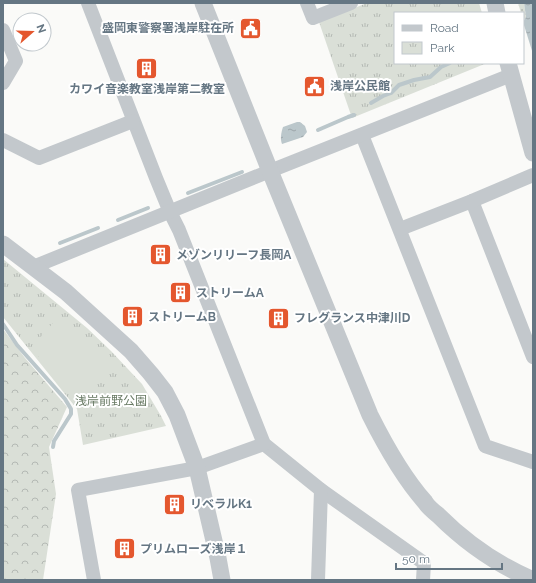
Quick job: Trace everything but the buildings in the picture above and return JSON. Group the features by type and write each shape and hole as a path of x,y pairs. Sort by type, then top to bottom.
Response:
{"street":[{"path":"88,3 133,121 170,212 179,230 264,444 320,490 424,563 423,580"},
{"path":"203,3 370,415 385,444 425,503 448,525 474,547 533,580"},
{"path":"307,3 313,18 351,3"},
{"path":"3,30 16,61 3,82"},
{"path":"33,266 170,212 270,170 362,135 510,69 533,153"},
{"path":"3,140 39,158 133,121"},
{"path":"362,135 485,446 533,462"},
{"path":"400,229 472,202 533,175"},
{"path":"472,202 533,357"},
{"path":"3,244 66,292 131,351 165,392 177,415 197,468 222,580"},
{"path":"94,580 78,490 197,468 264,444"},
{"path":"318,580 320,490"}],"green space":[{"path":"367,3 479,3 482,12 394,12 394,64 485,64 352,118 319,22"},
{"path":"518,3 524,3 526,17 524,20 524,12 521,12"},
{"name":"浅岸前野公園","path":"3,259 87,328 111,351 142,384 166,426 83,445 77,409 3,317"},
{"path":"59,316 112,363 82,397 30,349"},
{"path":"3,329 25,358 67,407 49,447 56,494 43,580 3,580"}],"water":[{"path":"524,3 533,3 533,54 524,25 526,17"},
{"path":"300,122 305,126 307,132 303,137 282,144 281,136 283,127"}],"waterway":[{"path":"371,103 391,93 399,85 430,77 441,67 448,64"},
{"path":"318,130 354,115"},
{"path":"188,193 242,172"},
{"path":"118,220 148,208"},
{"path":"60,243 98,228"},
{"path":"3,324 17,345 65,399 71,409 71,414 54,441 53,447"}],"place":[{"name":"盛岡東警察署浅岸駐在所","path":"250,28"},
{"name":"カワイ音楽教室浅岸第二教室","path":"147,68"},
{"name":"浅岸公民館","path":"315,86"},
{"name":"メゾンリリーフ長岡A","path":"161,255"},
{"name":"ストリームA","path":"180,293"},
{"name":"ストリームB","path":"133,317"},
{"name":"フレグランス中津川D","path":"279,318"},
{"name":"リベラルK1","path":"175,504"},
{"name":"プリムローズ浅岸１","path":"125,549"}]}
